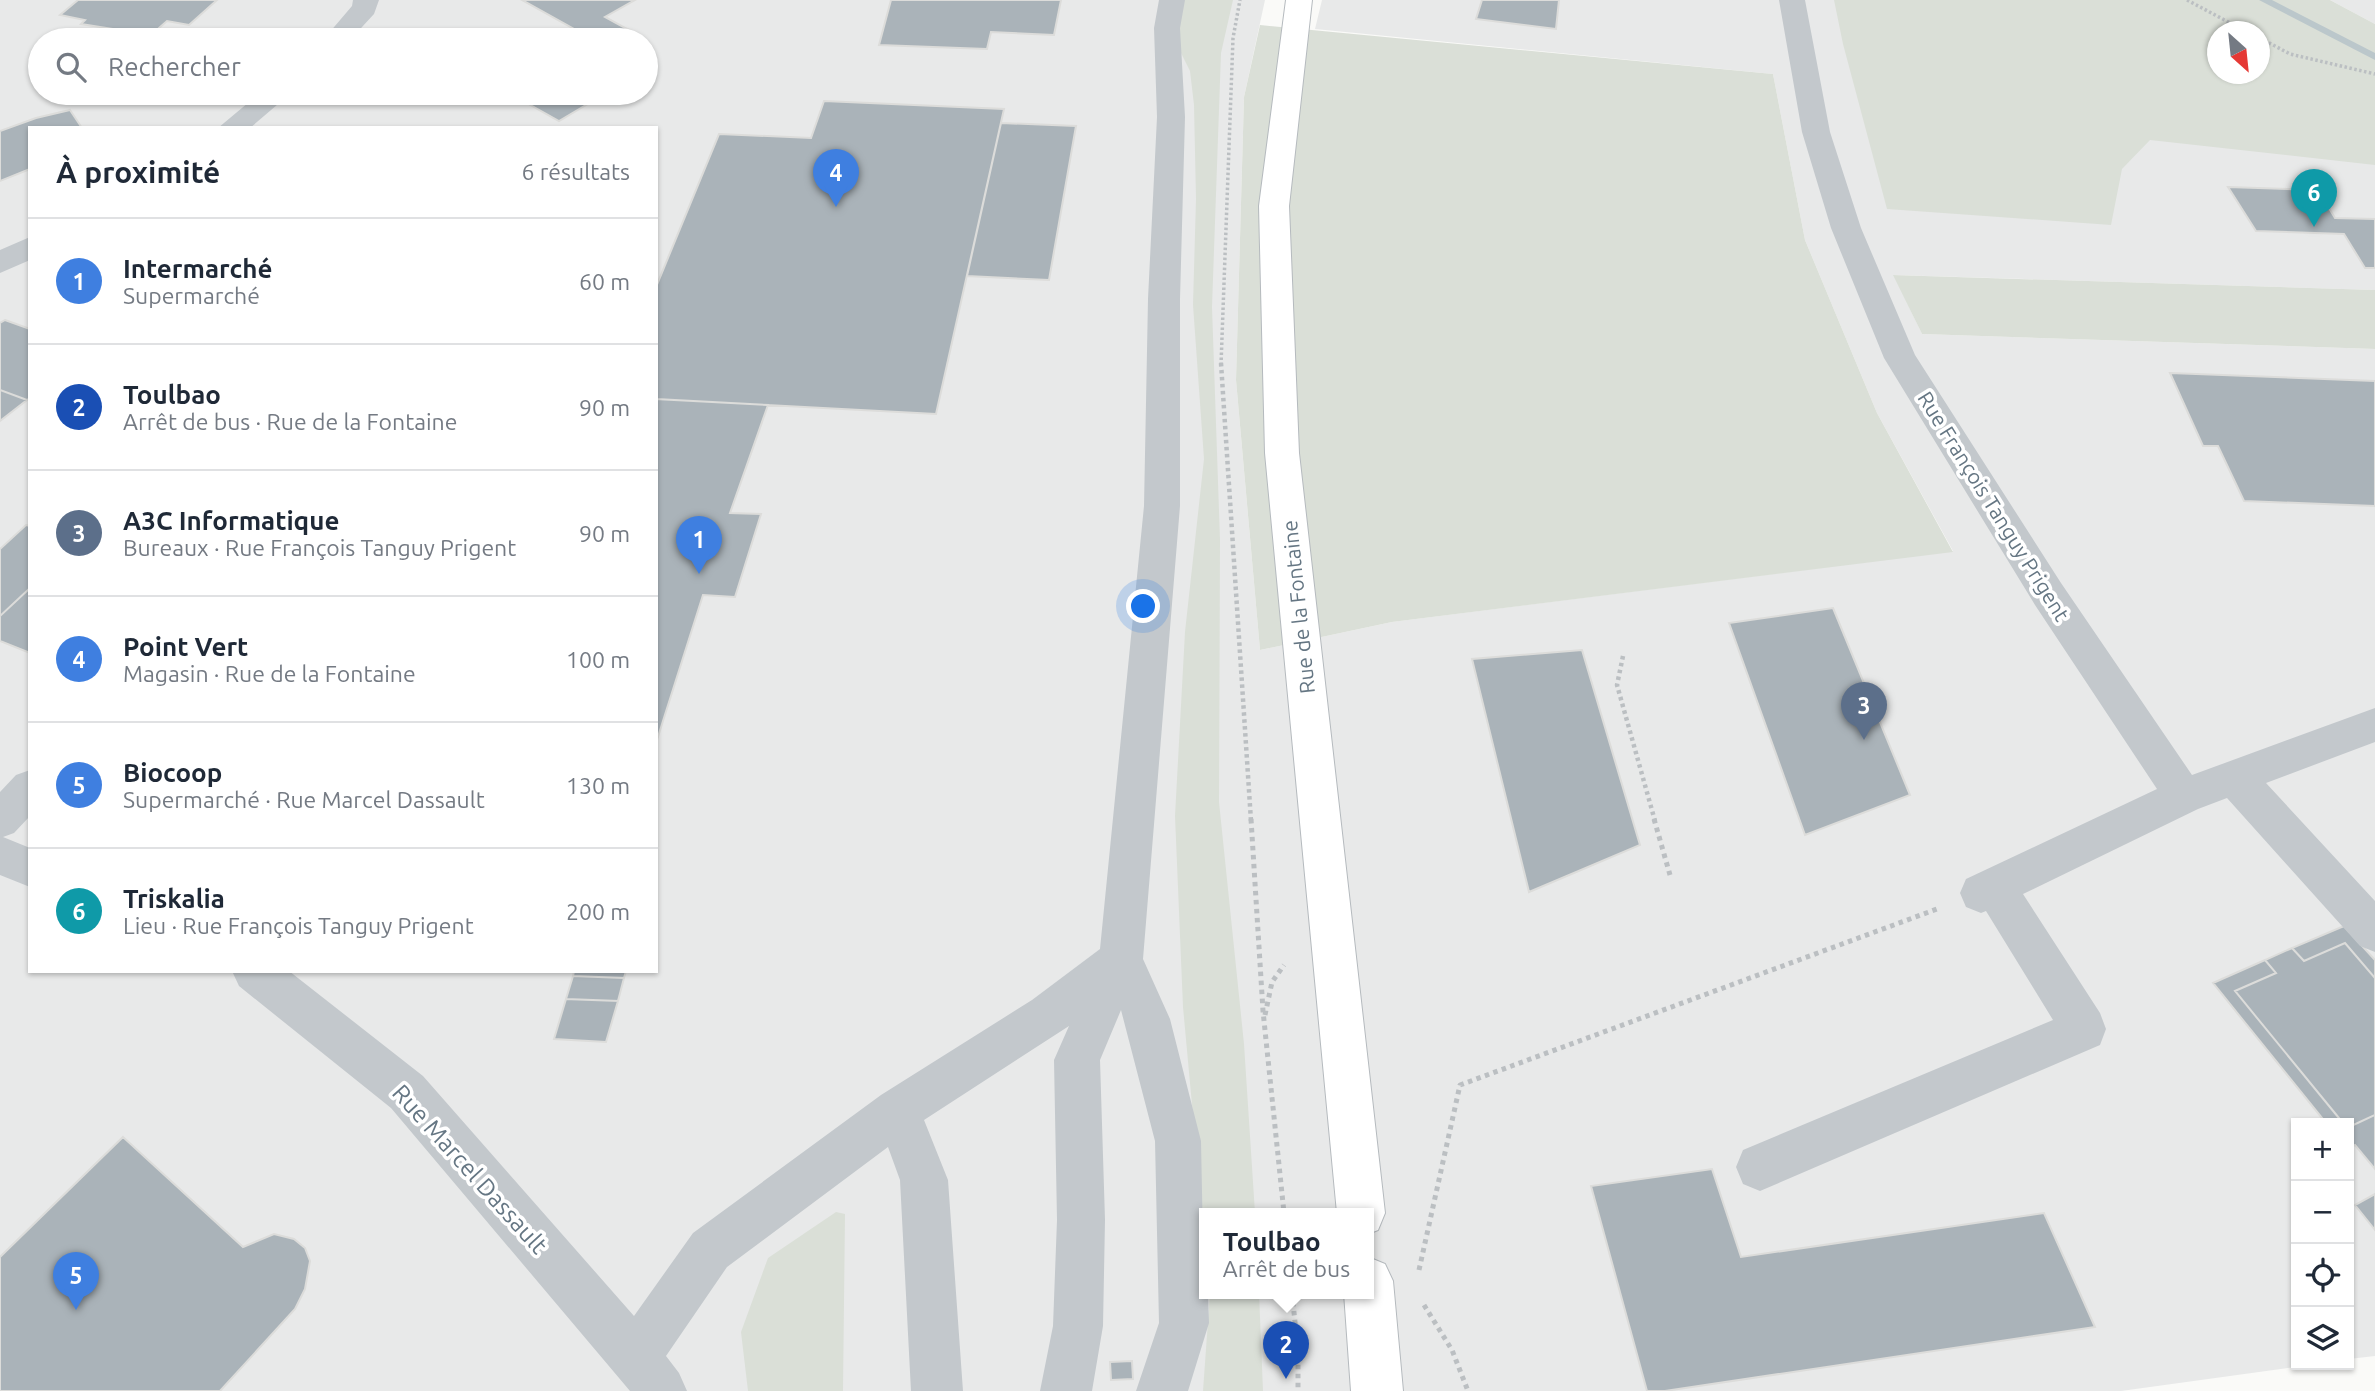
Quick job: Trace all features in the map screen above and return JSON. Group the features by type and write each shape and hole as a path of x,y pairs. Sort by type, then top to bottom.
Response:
{"main road":[{"name":"Rue de la Fontaine","path":"1299,0 1274,206 1282,453 1361,1208"},
{"path":"1369,1299 1377,1391"}],"street":[{"path":"347,28 365,8 366,0"},
{"path":"1066,1391 1078,1326 1081,1220 1077,1060 1121,960 1162,506 1164,299 1171,117 1167,28 1172,0"},
{"name":"Rue François Tanguy Prigent","path":"1792,0 1816,132 1846,228 1900,358 2048,594 2184,796"},
{"path":"235,126 262,105"},
{"path":"0,263 28,248"},
{"path":"1760,1167 2084,1030 2025,938 1988,890 2184,796 2375,725"},
{"path":"2234,777 2375,932"},
{"path":"0,820 28,790"},
{"path":"0,855 28,867"},
{"path":"649,1373 710,1250 897,1111 1048,1015 1121,960"},
{"path":"1121,960 1149,1019 1178,1141 1184,1323 1162,1391"},
{"name":"Rue Marcel Dassault","path":"257,973 407,1092 649,1373"},
{"path":"897,1111 924,1180 937,1391"}],"path":[{"path":"1240,0 1233,38 1220,348 1264,1019 1283,1208"},
{"path":"2187,0 2226,21"},
{"path":"2270,44 2290,54 2375,74"},
{"path":"1623,656 1617,685 1670,875"},
{"path":"1417,1282 1460,1085 1988,890"},
{"path":"1293,1299 1298,1351 1298,1391"}],"shaded area":[{"path":"0,0 1265,0 1244,97 1236,380 1260,650 1392,622 1953,551 1877,413 1805,240 1773,74 1315,29 1322,0 2133,0 2207,64 2207,84 2259,84 2375,112 2375,290 1894,275 1922,334 2375,349 2375,1356 2354,1358 2354,1118 2291,1118 2291,1367 2121,1391 0,1391"},
{"path":"1184,0 1233,0 1221,53 1212,307 1220,540 1219,802 1244,1044 1255,1208 1202,1208 1183,1007 1175,816 1185,632 1204,459 1193,305 1196,199 1194,105 1190,71 1179,49 1178,17"},
{"path":"1834,0 2330,0 2375,24 2375,165 2150,140 2122,169 2111,225 1887,209"},
{"path":"2330,0 2375,0 2375,24"},
{"path":"1260,25 1773,74 1805,240 1877,413 1953,552 1392,622 1260,650 1236,380 1244,97"},
{"path":"1893,275 2375,290 2375,349 1922,334"},
{"path":"836,1212 845,1214 843,1391 748,1391 741,1332 768,1258"},
{"path":"1210,1299 1259,1299 1263,1391 1203,1391"}],"building":[{"path":"78,0 217,0 189,25 167,21 159,28 106,28 81,24 85,20 60,15"},
{"path":"522,0 635,0 605,17 625,28 572,28"},
{"path":"891,0 1061,0 1054,35 991,32 987,49 879,45"},
{"path":"1482,0 1559,0 1556,29 1476,19"},
{"path":"824,101 1004,109 936,414 658,399 658,282 719,134 811,138"},
{"path":"530,105 586,105 559,121"},
{"path":"70,110 81,126 28,126 28,170 0,181 0,131 36,118"},
{"path":"1001,123 1076,126 1049,280 967,276"},
{"path":"2228,187 2318,190 2335,218 2375,219 2375,268 2365,268 2344,234 2256,231"},
{"path":"5,320 28,328 27,400 0,390 0,323"},
{"path":"2170,373 2375,381 2375,506 2244,501 2218,446 2203,446"},
{"path":"0,390 27,400 0,421"},
{"path":"658,399 768,405 730,513 761,514 735,597 703,595 658,737"},
{"path":"28,526 28,590 0,616 0,549"},
{"path":"28,590 28,652 0,641 0,616"},
{"path":"1833,608 1910,795 1805,835 1729,623"},
{"path":"1582,650 1640,845 1529,892 1472,659"},
{"path":"2344,926 2375,960 2375,978 2345,943 2304,961 2292,948"},
{"path":"2345,943 2375,978 2375,1115 2354,1125 2354,1118 2339,1118 2235,991 2276,973 2265,960 2292,948 2304,961"},
{"path":"2265,960 2276,973 2235,991 2339,1118 2322,1118 2213,983"},
{"path":"574,973 625,973 624,978 573,976"},
{"path":"573,976 624,978 618,1001 566,999"},
{"path":"566,999 618,1001 606,1042 554,1039"},
{"path":"2375,1115 2375,1169 2354,1146 2354,1125"},
{"path":"123,1137 243,1247 274,1234 294,1239 305,1248 310,1261 305,1289 295,1309 220,1391 0,1391 0,1257"},
{"path":"1712,1169 1741,1257 2044,1213 2095,1327 1665,1391 1647,1391 1591,1186"},
{"path":"2375,1194 2375,1230 2355,1205"},
{"path":"1132,1361 1133,1379 1111,1380 1110,1362"}],"waterway":[{"path":"2264,0 2375,57"}],"place":[{"name":"Point Vert","path":"836,207"},
{"name":"Triskalia","path":"2314,227"},
{"name":"Intermarché","path":"699,574"},
{"name":"A3C Informatique","path":"1864,740"},
{"name":"Biocoop","path":"76,1310"},
{"name":"Toulbao","path":"1286,1379"}]}
